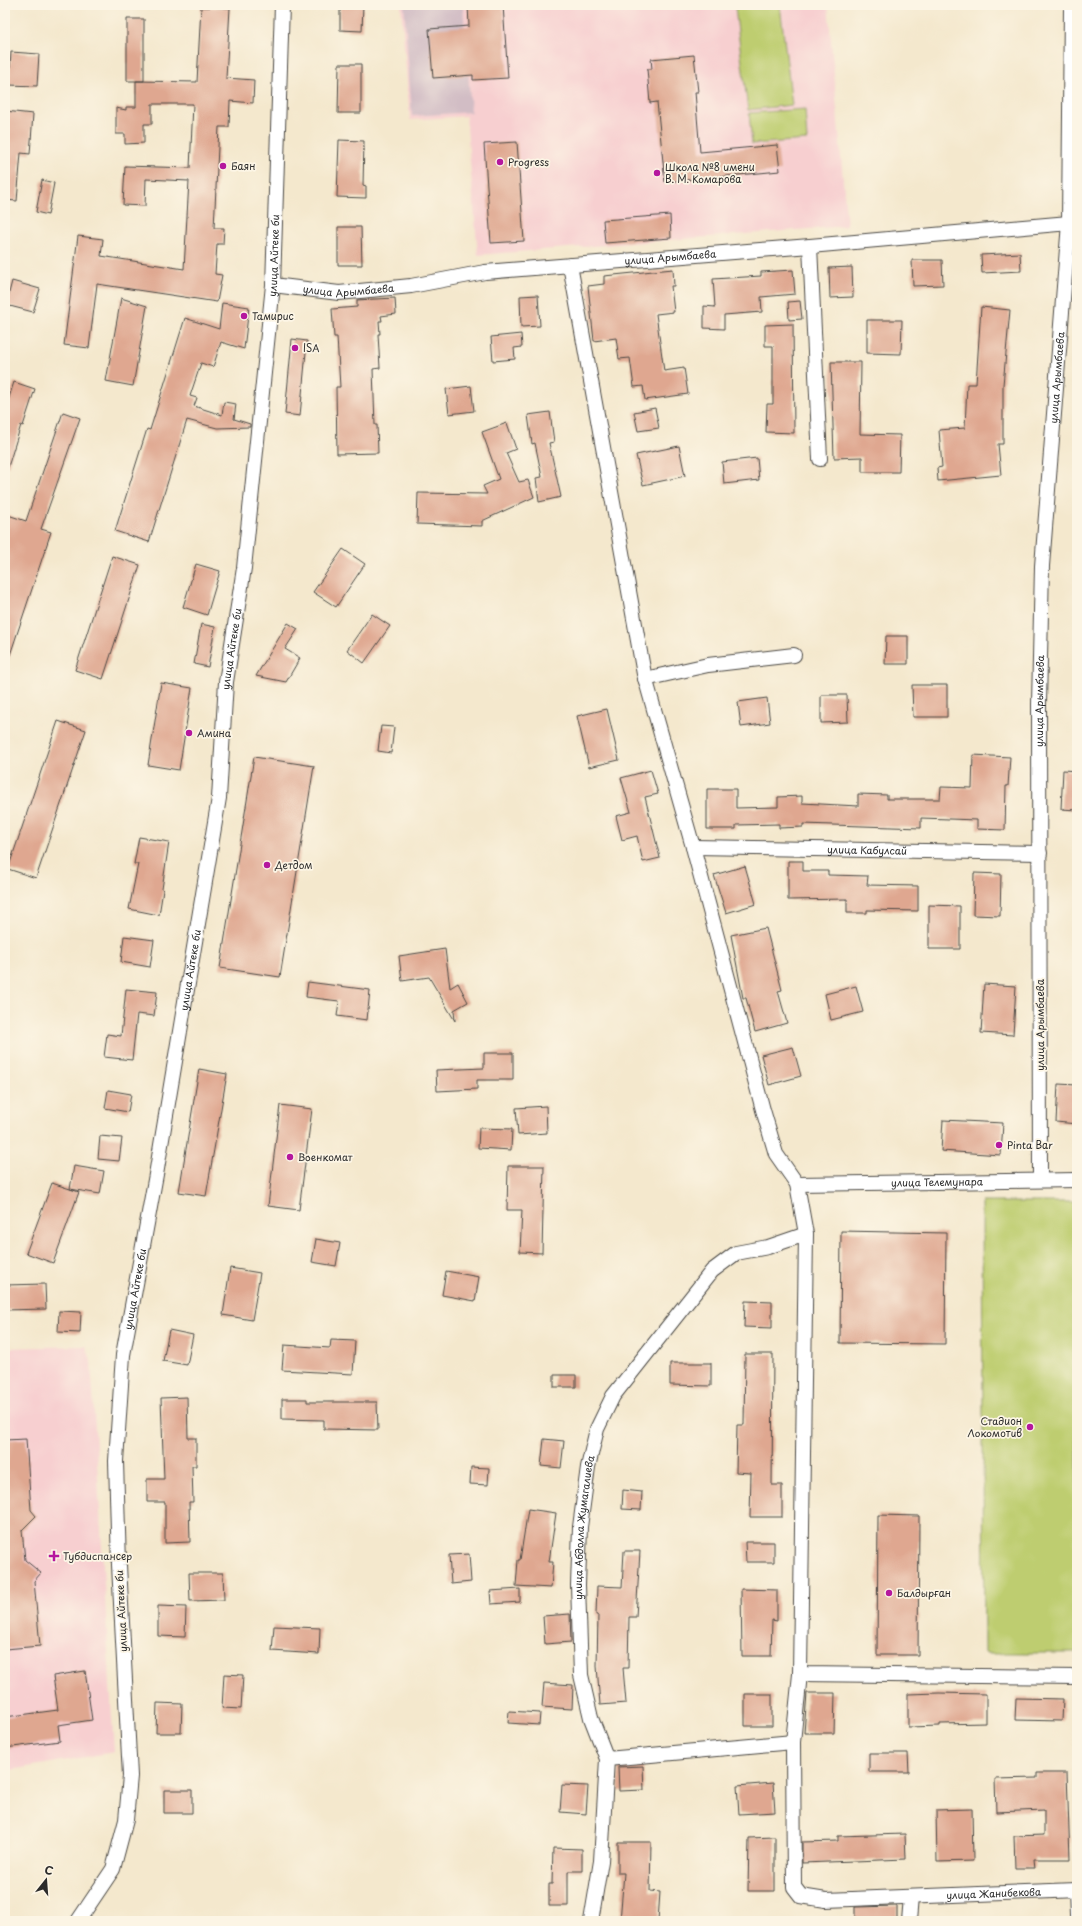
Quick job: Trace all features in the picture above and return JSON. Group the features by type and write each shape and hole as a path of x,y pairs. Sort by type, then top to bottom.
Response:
{"street":[{"name":"улица Айтеке би","path":"78,1921 113,1869 126,1820 130,1776 118,1565 116,1461 123,1355 157,1169 219,798 226,682 244,568 273,285 282,5"},
{"name":"улица Арымбаева","path":"1040,1180 1039,704 1042,566 1069,223 1071,5"},
{"name":"улица Арымбаева","path":"273,285 339,293 411,286 486,272 810,246 1069,223"},
{"path":"810,246 820,459"},
{"path":"570,265 644,676 693,847 776,1154 797,1184 806,1234 800,1674 793,1742 607,1759"},
{"path":"644,676 708,665 794,655"},
{"name":"улица Кабулсай","path":"693,847 1040,853"},
{"name":"улица Телемунара","path":"797,1184 1077,1180"},
{"name":"улица Абдолла Жумагалиева","path":"591,1921 601,1861 607,1759 591,1718 581,1675 578,1585 580,1528 588,1467 597,1429 613,1396 712,1271 736,1253 768,1247 806,1234"},
{"path":"800,1674 1077,1677"},
{"name":"улица Жанибекова","path":"793,1742 794,1887 801,1896 826,1900 1076,1890"},
{"path":"1076,1890 1077,1916"},
{"path":"909,1921 911,1897"}],"shaded area":[{"name":"Школа №8 имени В. М. Комарова","path":"401,5 828,5 847,226 478,255 466,116 410,120"},
{"path":"404,5 463,5 471,112 412,116"},
{"name":"Тубдиспансер","path":"86,1346 91,1360 114,1752 5,1771 5,1348"}],"green space":[{"path":"761,5 780,5 792,105 748,110 735,8"},
{"path":"805,109 807,140 752,144 749,113"},
{"name":"Стадион Локомотив","path":"982,1202 1077,1202 1077,1653 984,1653"}],"building":[{"path":"340,5 363,5 362,31 340,30"},
{"path":"468,5 503,5 508,78 473,80 473,75 433,78 429,29 469,26"},
{"path":"201,7 230,8 226,78 254,80 253,103 230,101 229,127 219,127 214,228 224,228 223,244 217,244 215,274 222,275 217,302 97,284 89,348 64,345 78,236 103,239 101,256 184,269 189,181 146,179 145,206 123,205 125,166 190,168 193,104 152,104 152,124 144,124 144,143 125,144 125,134 116,134 116,108 126,110 126,107 136,107 136,81 197,82"},
{"path":"127,19 144,19 144,81 127,81"},
{"path":"11,52 39,54 37,86 9,85"},
{"path":"694,55 698,92 695,92 700,152 777,145 780,171 665,182 657,102 650,103 647,69 652,69 651,59"},
{"path":"339,64 361,64 361,113 338,113"},
{"path":"5,111 33,114 30,154 21,153 17,201 5,200"},
{"path":"339,140 364,141 363,185 366,186 366,198 337,197"},
{"path":"517,142 524,241 491,243 484,144"},
{"path":"42,180 54,183 48,215 36,212"},
{"path":"670,215 671,238 605,243 603,220"},
{"path":"338,227 361,227 362,265 338,265"},
{"path":"1020,253 1021,271 982,273 981,255"},
{"path":"912,260 942,260 943,285 913,286"},
{"path":"852,267 853,297 830,298 829,268"},
{"path":"673,269 674,286 671,286 674,312 656,314 664,371 684,368 688,394 645,400 643,386 634,387 630,358 619,359 616,338 594,341 588,286 604,284 604,276"},
{"path":"793,270 795,294 761,297 762,312 724,315 724,329 704,328 704,306 715,307 713,279 761,276 761,272"},
{"path":"12,281 40,289 33,312 6,305"},
{"path":"538,295 540,326 521,327 520,296"},
{"path":"121,298 147,306 133,386 106,381"},
{"path":"395,298 396,314 381,316 382,321 379,321 380,334 378,334 380,368 373,369 375,425 377,425 378,453 337,454 336,387 340,387 337,337 334,337 332,309 357,307 357,300"},
{"path":"800,301 802,319 789,320 788,302"},
{"path":"222,303 249,307 244,349 221,342 213,367 201,363 190,396 197,398 194,406 222,415 224,402 236,404 234,419 250,424 250,427 217,428 187,420 149,542 115,531 147,429 150,430 185,318 219,329"},
{"path":"981,307 1010,310 1003,385 1003,444 998,444 1001,475 938,481 937,468 942,467 939,430 965,428 967,384 976,384"},
{"path":"867,320 902,320 901,354 867,353"},
{"path":"793,324 794,433 766,432 767,404 773,404 773,346 765,346 765,325"},
{"path":"521,334 522,347 514,348 515,359 493,361 491,337"},
{"path":"292,339 307,341 300,416 285,414"},
{"path":"831,362 861,362 860,434 900,435 899,472 862,472 862,457 834,458"},
{"path":"14,382 35,389 23,426 21,425 8,467 5,466 5,410"},
{"path":"471,386 474,411 449,414 446,389"},
{"path":"655,408 659,428 638,431 634,412"},
{"path":"63,412 80,418 41,529 51,532 7,664 5,664 5,514 26,521"},
{"path":"550,412 554,442 549,443 561,497 539,502 536,478 542,477 535,443 532,444 528,415"},
{"path":"507,423 516,449 506,453 519,482 528,480 534,497 482,521 482,526 417,524 418,493 487,494 483,486 499,479 482,432"},
{"path":"679,446 685,476 643,485 636,455"},
{"path":"757,458 759,480 724,484 722,462"},
{"path":"343,549 365,564 336,607 313,592"},
{"path":"112,556 140,565 103,679 75,670"},
{"path":"196,564 220,571 207,615 183,607"},
{"path":"372,614 390,626 364,663 347,650"},
{"path":"288,623 298,629 285,649 300,658 286,682 256,676"},
{"path":"201,624 215,627 208,667 194,664"},
{"path":"886,636 908,636 908,664 885,664"},
{"path":"161,683 192,688 179,770 148,765"},
{"path":"912,685 947,685 947,717 913,717"},
{"path":"821,695 847,695 848,722 821,723"},
{"path":"767,698 770,723 741,727 738,702"},
{"path":"607,709 619,760 589,767 577,716"},
{"path":"58,721 86,730 36,878 8,869"},
{"path":"381,726 394,727 391,753 378,751"},
{"path":"973,755 1010,757 1008,786 1006,786 1005,830 977,829 977,820 921,818 921,828 803,824 803,827 779,828 779,824 736,825 736,829 707,829 707,789 736,789 736,808 778,807 778,797 802,796 802,803 858,806 858,794 887,795 887,799 940,799 941,787 972,788"},
{"name":"Детдом","path":"254,757 314,766 280,977 220,968"},
{"path":"651,770 658,794 645,797 660,858 643,862 637,836 622,840 616,816 631,812 621,778"},
{"path":"1063,770 1077,771 1077,810 1061,809"},
{"path":"139,837 169,842 159,915 129,909 138,864 134,864"},
{"path":"788,861 803,861 803,871 828,871 828,875 868,876 867,885 918,886 918,911 867,910 867,913 847,913 847,899 788,900"},
{"path":"745,866 756,904 726,913 714,875"},
{"path":"974,873 1001,874 1000,916 973,915"},
{"path":"929,905 960,906 960,949 929,949"},
{"path":"766,928 782,990 778,991 787,1023 755,1032 746,998 743,998 731,935"},
{"path":"124,936 154,940 150,967 121,962"},
{"path":"445,949 450,988 458,983 468,1002 454,1010 455,1021 429,977 402,981 399,956"},
{"path":"308,982 370,990 367,1020 337,1016 339,1001 306,997"},
{"path":"984,984 1016,986 1013,1035 981,1033"},
{"path":"856,986 863,1012 831,1020 825,994"},
{"path":"126,989 157,992 154,1016 137,1014 132,1060 104,1057 107,1034 121,1036"},
{"path":"793,1047 801,1076 769,1085 761,1055"},
{"path":"484,1053 513,1053 513,1080 477,1080 477,1089 437,1091 436,1070 484,1068"},
{"path":"199,1069 227,1074 206,1196 179,1192"},
{"path":"1058,1084 1077,1085 1077,1124 1056,1122"},
{"path":"108,1090 131,1094 128,1112 105,1108"},
{"name":"Военкомат","path":"280,1105 312,1109 299,1210 268,1206"},
{"path":"546,1106 547,1133 518,1135 516,1108"},
{"path":"943,1120 1003,1123 1001,1155 941,1151"},
{"path":"479,1128 512,1129 511,1150 478,1148"},
{"path":"100,1136 122,1138 119,1161 98,1159"},
{"path":"74,1166 104,1171 100,1194 70,1189"},
{"path":"508,1166 544,1166 542,1253 520,1252 522,1210 507,1210"},
{"path":"52,1183 79,1192 53,1263 26,1253"},
{"path":"841,1231 946,1233 945,1344 840,1343"},
{"path":"316,1239 340,1243 336,1266 312,1262"},
{"path":"230,1268 260,1273 252,1320 223,1315"},
{"path":"446,1271 479,1277 475,1301 442,1295"},
{"path":"45,1284 46,1309 5,1310 5,1285"},
{"path":"745,1301 772,1302 772,1328 744,1327"},
{"path":"59,1311 81,1312 80,1333 58,1332"},
{"path":"169,1330 193,1335 187,1365 163,1361"},
{"path":"331,1340 355,1341 353,1374 282,1370 284,1345 330,1348"},
{"path":"745,1354 773,1354 772,1485 782,1485 782,1517 750,1517 751,1473 736,1472 737,1425 744,1425"},
{"path":"670,1363 711,1363 711,1386 670,1385"},
{"path":"554,1375 576,1375 576,1387 554,1387"},
{"path":"187,1397 188,1438 196,1438 196,1466 192,1466 193,1502 189,1502 190,1542 165,1543 165,1502 147,1502 147,1479 164,1479 161,1398"},
{"path":"282,1399 307,1399 307,1402 377,1402 378,1430 324,1429 324,1420 282,1419"},
{"path":"26,1439 31,1510 36,1516 22,1530 25,1560 41,1573 34,1581 40,1646 5,1649 5,1440"},
{"path":"544,1439 564,1441 561,1468 541,1466"},
{"path":"471,1467 489,1468 488,1485 470,1484"},
{"path":"623,1490 642,1492 641,1510 622,1509"},
{"path":"528,1509 556,1513 549,1562 553,1562 551,1588 516,1586 518,1560 520,1560"},
{"path":"878,1515 919,1516 918,1655 877,1655"},
{"path":"745,1542 774,1542 774,1562 746,1562"},
{"path":"624,1551 640,1551 636,1617 629,1617 628,1668 623,1668 626,1703 600,1705 597,1666 597,1586 622,1587"},
{"path":"469,1554 471,1582 451,1584 449,1555"},
{"path":"189,1573 223,1573 224,1600 190,1601"},
{"path":"520,1589 520,1602 491,1604 490,1591"},
{"path":"741,1589 777,1590 777,1621 772,1620 771,1656 742,1656"},
{"path":"158,1606 186,1607 185,1637 158,1636"},
{"path":"570,1614 571,1642 545,1644 543,1616"},
{"path":"274,1626 320,1628 319,1654 272,1651"},
{"path":"85,1671 92,1720 58,1725 60,1741 5,1748 5,1717 58,1710 53,1676"},
{"path":"224,1674 243,1675 241,1709 222,1708"},
{"path":"544,1683 573,1685 572,1709 542,1707"},
{"path":"807,1693 835,1693 834,1733 804,1733"},
{"path":"745,1694 772,1694 772,1726 745,1726"},
{"path":"908,1694 986,1694 986,1723 940,1724 940,1726 908,1727"},
{"path":"1016,1698 1063,1699 1062,1721 1015,1720"},
{"path":"157,1703 182,1704 181,1733 156,1733"},
{"path":"509,1711 540,1713 539,1725 508,1723"},
{"path":"869,1753 908,1753 909,1772 869,1772"},
{"path":"643,1766 644,1790 619,1791 618,1767"},
{"path":"1037,1773 1067,1773 1070,1859 1034,1859 1035,1868 1015,1868 1014,1836 1044,1835 1044,1810 996,1812 995,1779 1037,1778"},
{"path":"773,1783 775,1812 739,1814 737,1786"},
{"path":"562,1785 588,1786 586,1814 560,1812"},
{"path":"164,1790 192,1790 192,1813 164,1813"},
{"path":"972,1809 973,1861 937,1862 936,1810"},
{"path":"905,1834 906,1859 802,1863 802,1842 838,1841 838,1836"},
{"path":"775,1837 775,1891 748,1891 749,1838"},
{"path":"618,1842 651,1842 650,1891 660,1892 658,1921 620,1921 624,1873 618,1873"},
{"path":"553,1848 582,1849 582,1871 568,1871 568,1906 549,1906 549,1884 552,1884"},
{"path":"897,1906 897,1921 855,1921 855,1907"}],"place":[{"name":"Progress","path":"500,162"},
{"name":"Баян","path":"223,166"},
{"name":"Школа №8 имени В. М. Комарова","path":"657,173"},
{"name":"Тамирис","path":"244,316"},
{"name":"ISA","path":"295,348"},
{"name":"Амина","path":"189,733"},
{"name":"Детдом","path":"267,865"},
{"name":"Pinta Bar","path":"999,1145"},
{"name":"Военкомат","path":"290,1157"},
{"name":"Стадион Локомотив","path":"1030,1427"},
{"name":"Тубдиспансер","path":"54,1556"},
{"name":"Балдырған","path":"889,1593"}]}
